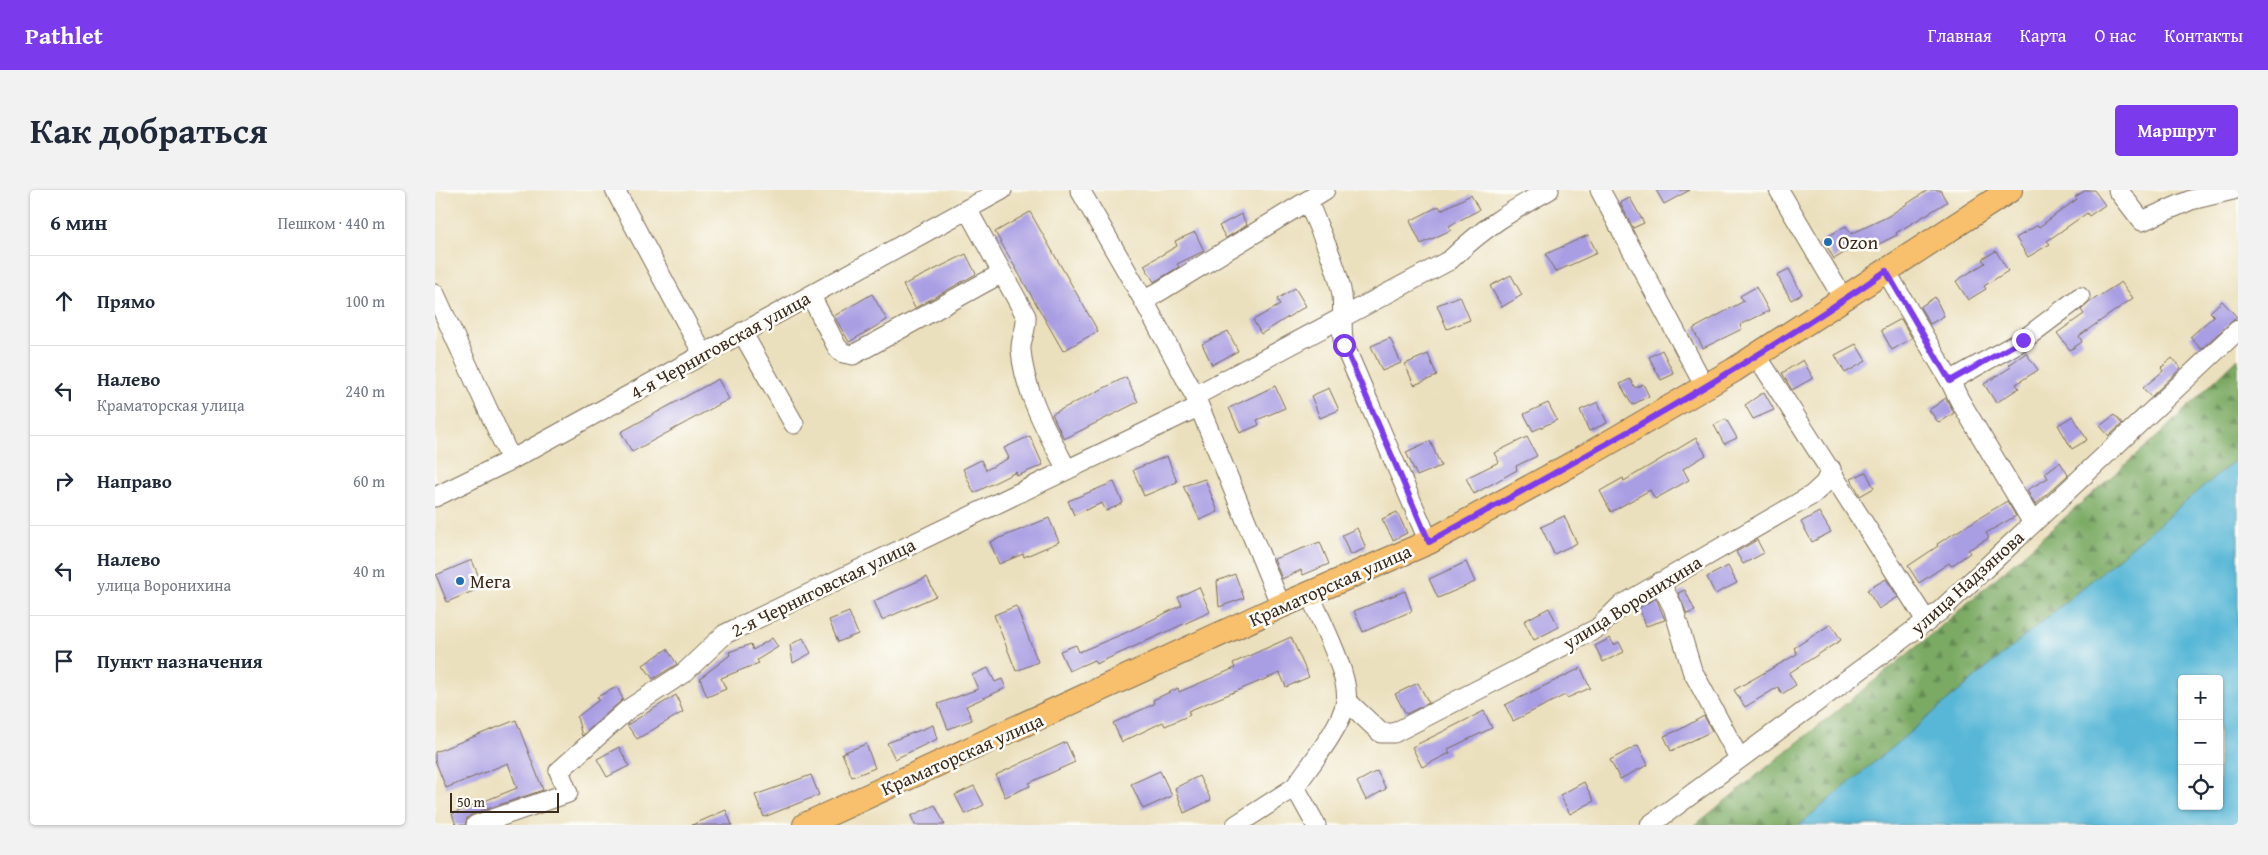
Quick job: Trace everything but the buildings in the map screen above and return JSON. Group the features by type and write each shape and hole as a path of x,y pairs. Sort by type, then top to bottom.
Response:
{"main road":[{"name":"Краматорская улица","path":"805,825 1309,593 1429,542 1572,464 1757,356 2010,190"}],"street":[{"path":"615,190 703,354"},
{"name":"4-я Черниговская улица","path":"435,497 511,460 1002,190"},
{"path":"1080,190 1144,301 1196,401 1281,606"},
{"path":"1144,301 1325,190"},
{"name":"2-я Черниговская улица","path":"476,825 568,794 559,771 627,710 685,672 725,634 1067,470 1196,401 1341,317 1450,260 1502,216 1549,190"},
{"path":"1600,190 1705,387"},
{"path":"1779,190 1844,300"},
{"path":"2118,190 2142,221 2191,200 2233,190"},
{"path":"1307,201 1337,275 1342,296 1341,331 1344,345 1429,542"},
{"path":"967,209 1026,316 1027,329 1020,347 1033,397 1067,470"},
{"path":"1886,271 1960,401 2033,523"},
{"path":"811,296 837,347 843,353 853,355 1002,272"},
{"path":"435,294 511,460"},
{"path":"1950,381 2023,340 2080,298"},
{"name":"улица Надзянова","path":"1650,825 1927,622 2238,330"},
{"path":"742,332 794,424"},
{"path":"1757,356 1831,469 1927,622"},
{"name":"улица Воронихина","path":"1347,701 1381,733 1395,733 1598,628 1619,606 1812,495 1825,484 1831,469"},
{"path":"1660,582 1673,607 1691,670 1739,758"},
{"path":"1235,825 1295,787 1339,721 1347,701 1346,682 1309,593"},
{"path":"1295,787 1316,825"}],"green space":[{"path":"2238,358 2238,458 1799,825 1695,825 1930,636 2160,434"}],"water":[{"path":"2238,458 2238,825 1799,825"}],"place":[{"name":"Ozon","path":"1828,242"},
{"name":"Мега","path":"460,581"}],"route":[{"path":"1344,345 1429,542 1572,464 1734,370 1886,271 1950,381 2023,340"}]}
